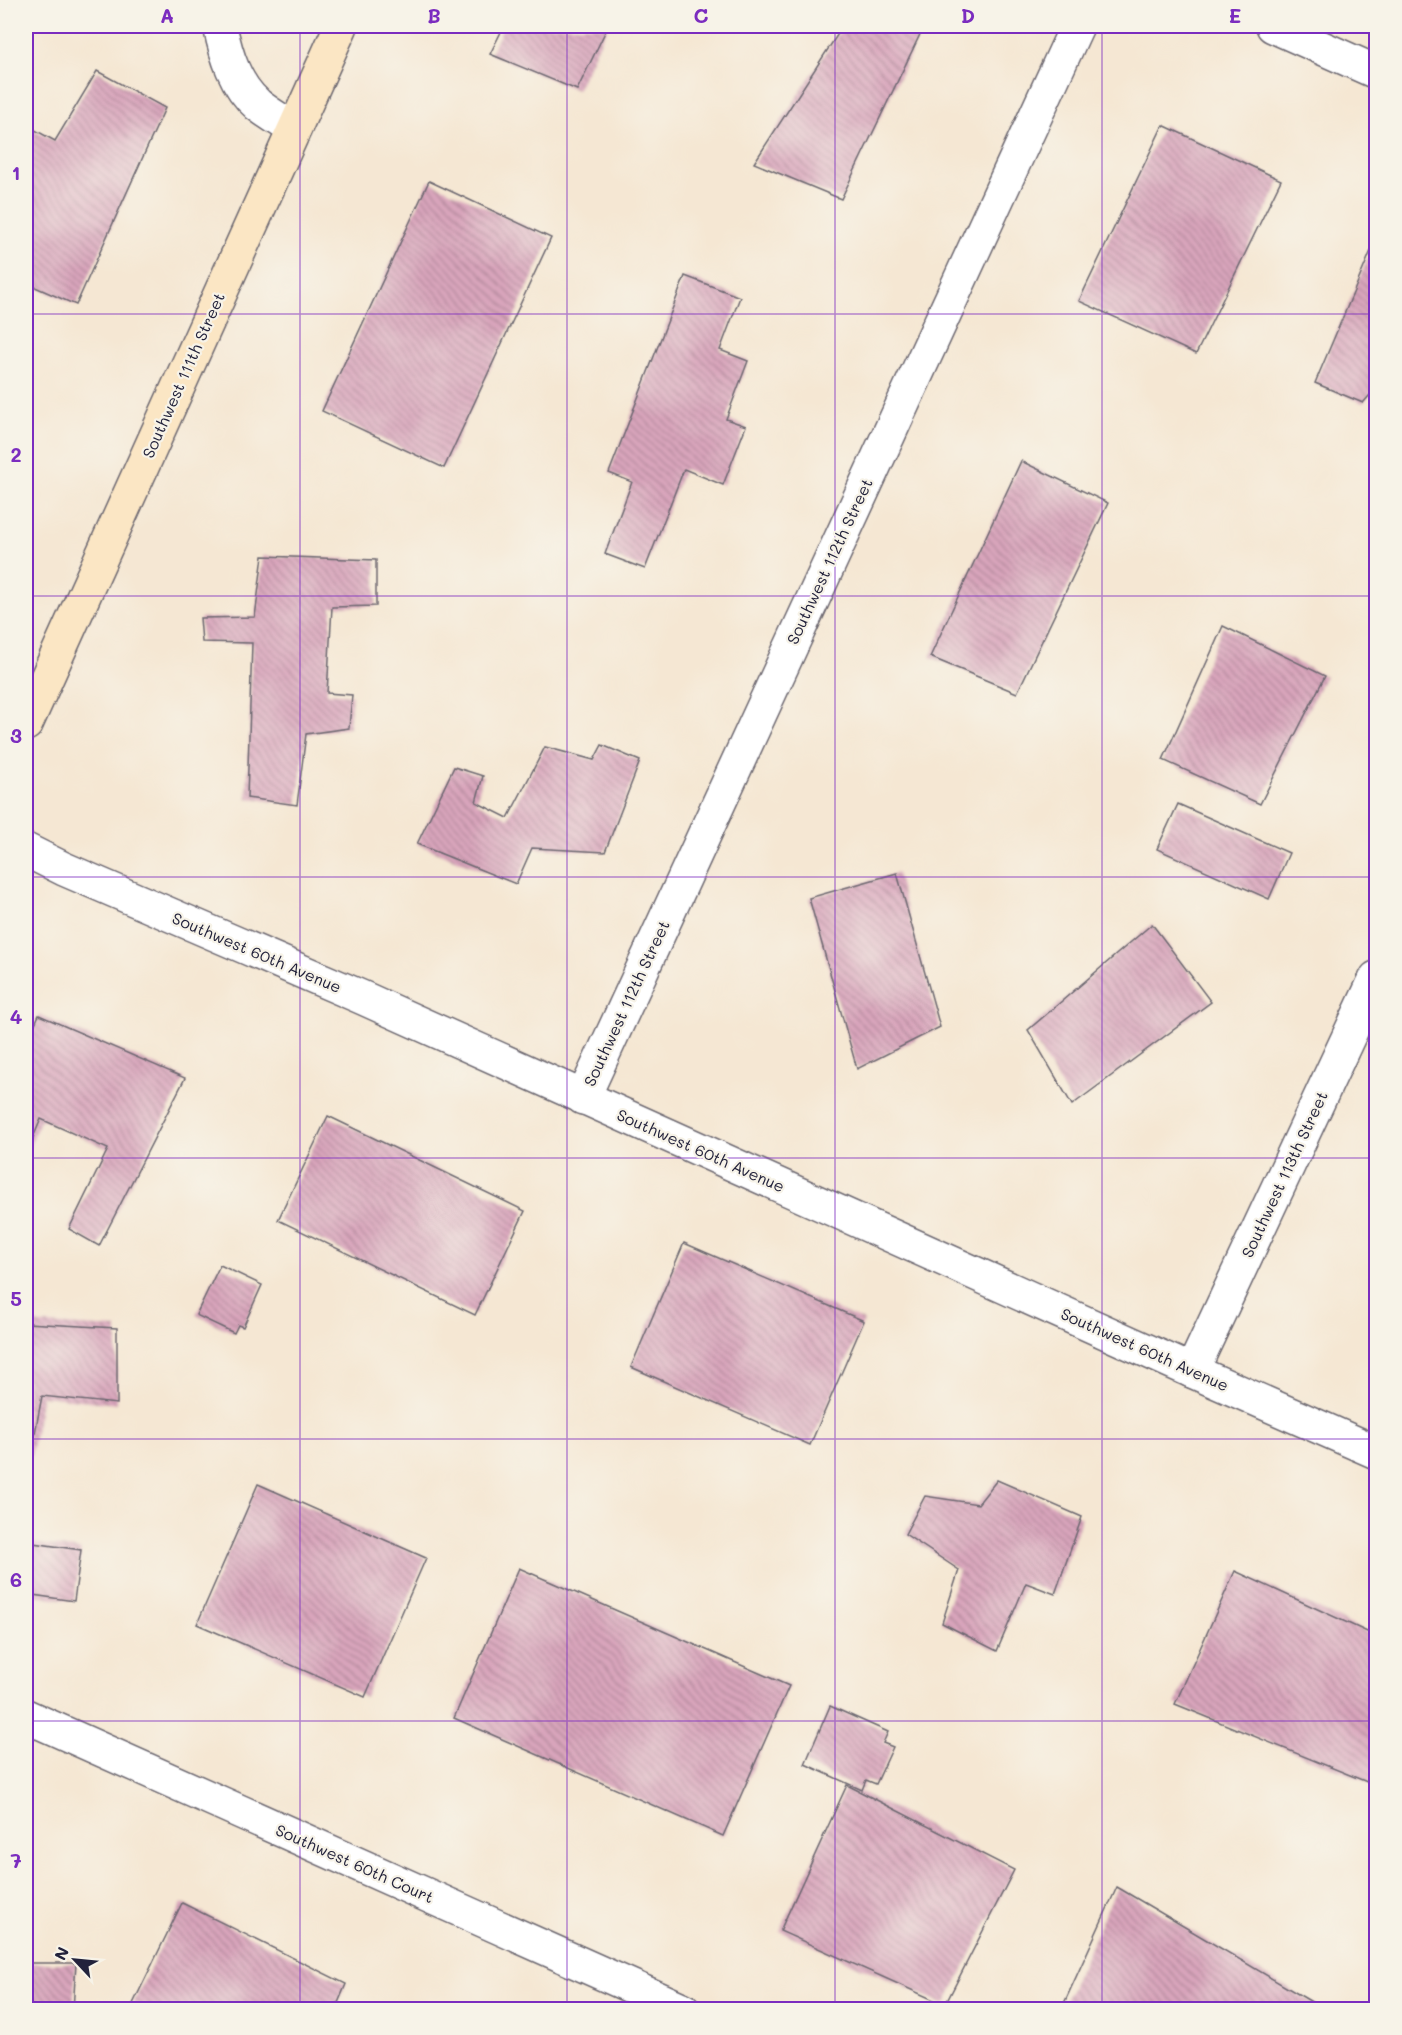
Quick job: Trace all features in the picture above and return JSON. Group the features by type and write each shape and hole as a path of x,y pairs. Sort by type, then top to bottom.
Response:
{"main road":[{"name":"Southwest 111th Street","path":"26,724 341,26"}],"street":[{"path":"220,26 226,52 239,82 258,105 294,129"},
{"name":"Southwest 112th Street","path":"583,1098 1077,26"},
{"path":"1273,26 1377,72"},
{"name":"Southwest 60th Avenue","path":"26,850 64,869 361,997 1377,1452"},
{"name":"Southwest 113th Street","path":"1192,1371 1377,978"},
{"name":"Southwest 60th Court","path":"26,1716 684,2010"}],"building":[{"path":"504,26 608,26 577,90 490,54"},
{"path":"843,26 924,26 841,199 754,163"},
{"path":"97,71 165,108 76,305 26,283 26,125 55,141"},
{"path":"1163,125 1281,180 1196,354 1079,301"},
{"path":"429,181 551,238 444,468 322,411"},
{"path":"1376,239 1376,388 1363,403 1315,383"},
{"path":"685,276 740,297 720,350 748,361 726,419 746,426 723,485 684,469 645,569 605,554 632,482 609,473"},
{"path":"1021,461 1108,503 1017,693 930,657"},
{"path":"263,556 376,560 376,606 332,607 327,693 352,695 349,728 306,734 297,805 247,798 252,643 202,642 200,618 255,617"},
{"path":"1223,626 1325,676 1260,804 1163,760"},
{"path":"602,745 640,761 605,852 532,848 516,884 417,844 454,767 483,776 476,802 508,818 545,747 594,760"},
{"path":"1178,804 1289,853 1269,899 1157,849"},
{"path":"897,873 940,1027 857,1069 809,898"},
{"path":"1152,924 1211,1002 1072,1105 1028,1030"},
{"path":"39,1015 185,1078 99,1246 69,1229 108,1149 41,1119 26,1154 26,1043"},
{"path":"328,1116 525,1211 475,1315 278,1220"},
{"path":"684,1243 864,1321 810,1445 631,1367"},
{"path":"220,1265 262,1285 243,1327 238,1325 234,1333 196,1315"},
{"path":"26,1323 117,1328 117,1404 42,1396 27,1475"},
{"path":"997,1480 1082,1517 1055,1594 1026,1583 997,1651 942,1623 959,1570 905,1534 925,1496 978,1504"},
{"path":"258,1484 426,1558 365,1697 197,1624"},
{"path":"26,1542 81,1550 74,1601 26,1594"},
{"path":"519,1568 789,1686 723,1836 454,1718"},
{"path":"1235,1571 1376,1636 1376,1775 1372,1784 1175,1704"},
{"path":"830,1706 888,1732 883,1743 893,1747 876,1784 866,1780 862,1790 805,1764"},
{"path":"847,1785 1014,1870 945,2005 780,1931"},
{"path":"1117,1887 1315,2004 1309,2010 1061,2010"},
{"path":"182,1903 346,1984 335,2010 130,2010"},
{"path":"26,1963 76,1963 73,2010 26,2010"}]}
